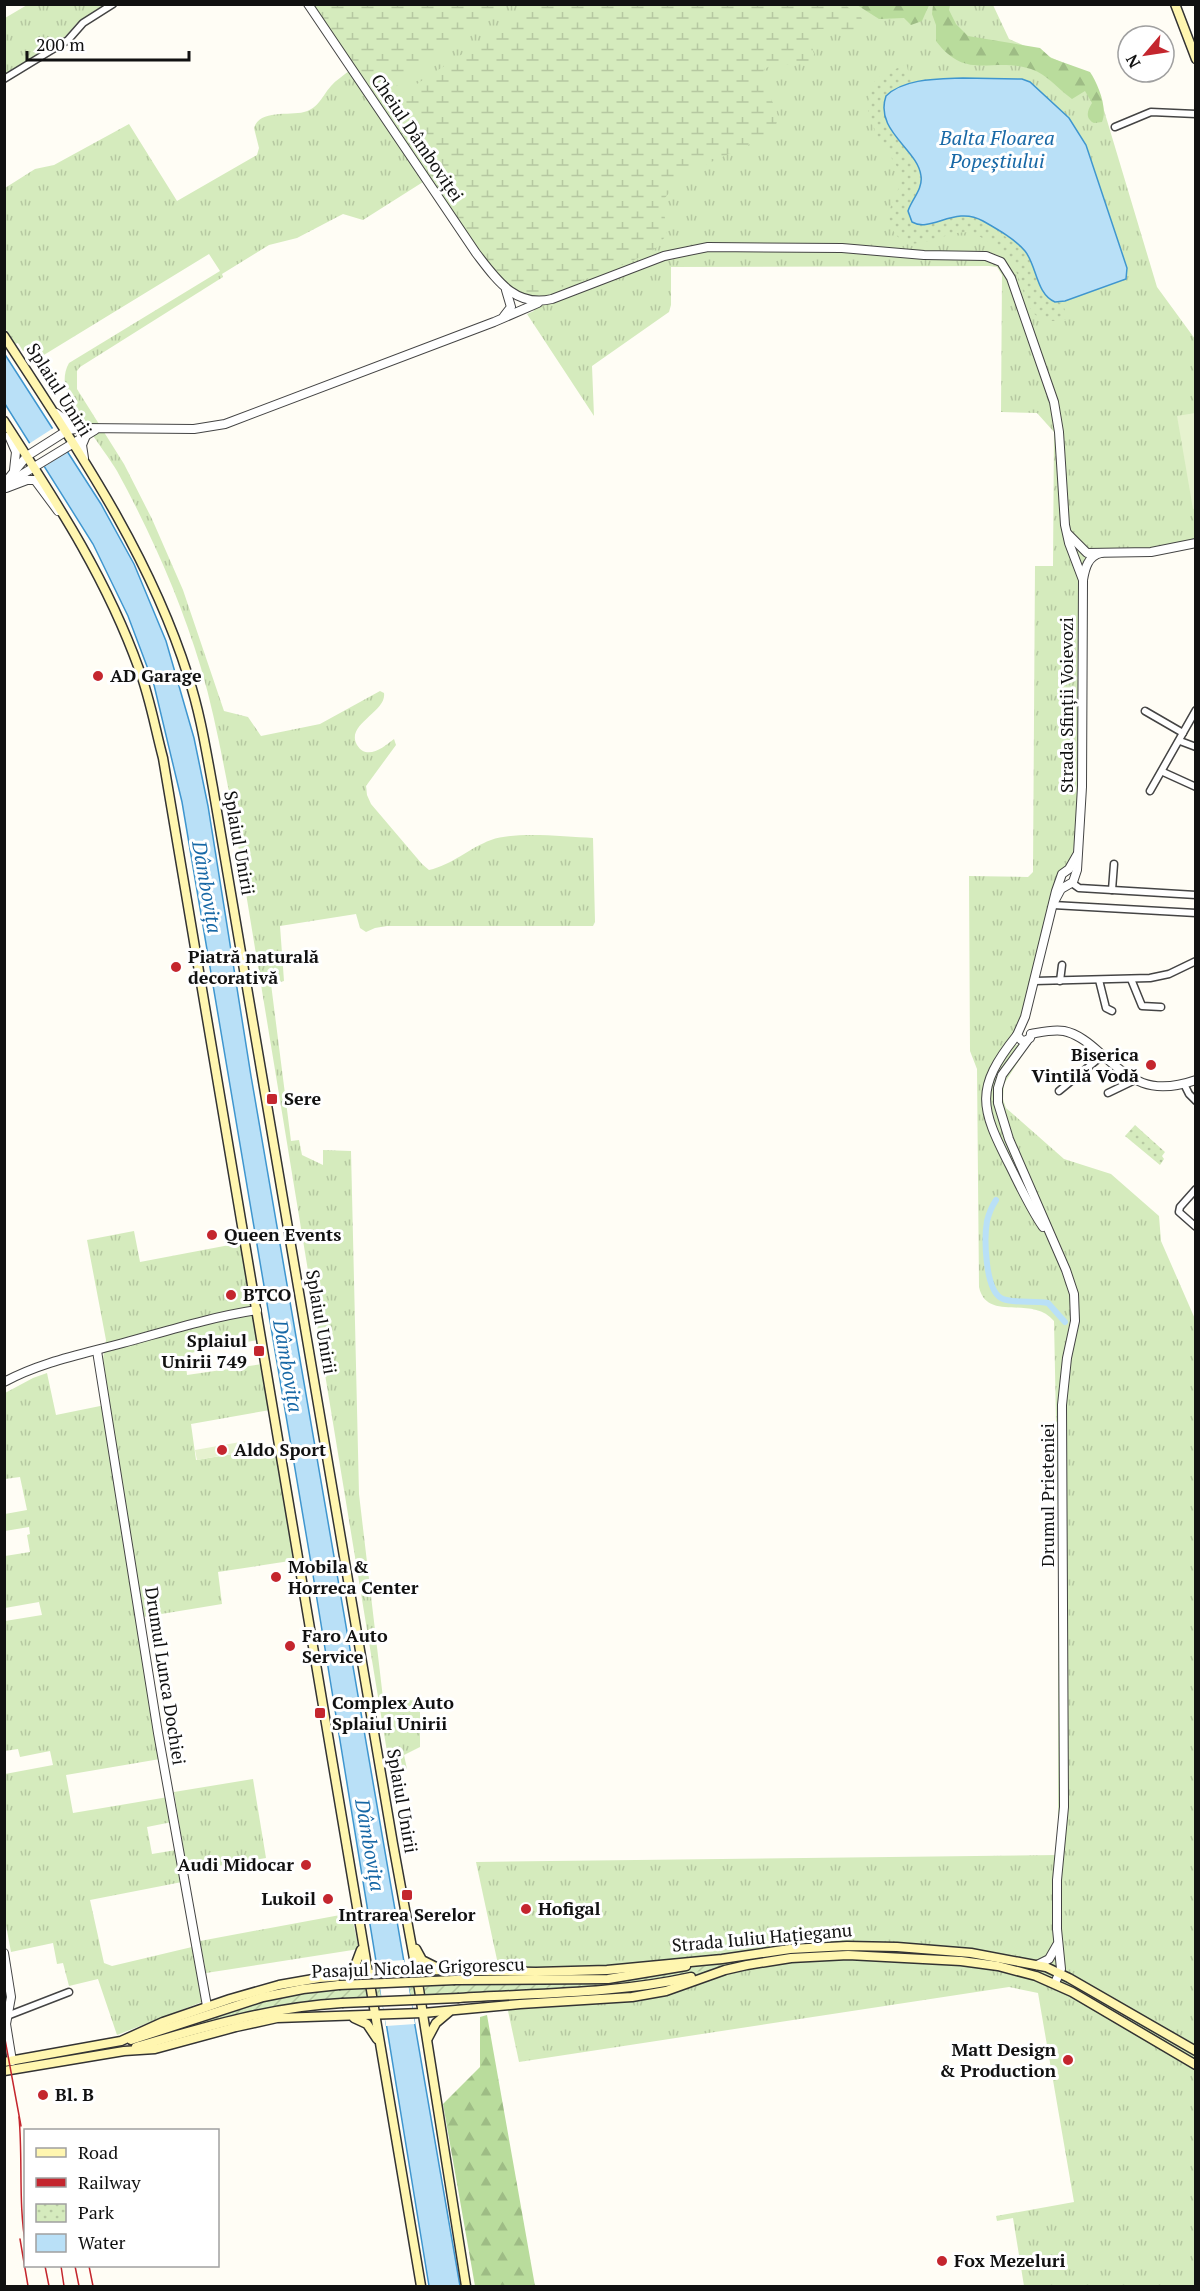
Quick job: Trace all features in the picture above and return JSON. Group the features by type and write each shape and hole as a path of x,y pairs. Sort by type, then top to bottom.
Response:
{"main road":[{"path":"1175,4 1192,41 1196,59"},
{"name":"Splaiul Unirii","path":"4,336 47,403 69,444 89,468 129,536 159,601 188,677 202,731 416,1970 466,2286"},
{"path":"4,421 30,454 70,522 89,555 121,623 142,678 168,784 421,2286"},
{"path":"409,1929 422,1960 431,1966 445,1970"},
{"path":"341,1975 355,1966 362,1944"},
{"name":"Strada Iuliu Hațieganu","path":"121,2041 147,2028 207,2006 279,1985 341,1975 416,1970 595,1971 722,1959 813,1946 876,1946 971,1953 1036,1965 1060,1973 1196,2051"},
{"name":"Strada Iuliu Hațieganu","path":"124,2051 163,2047 267,2020 423,2013 520,2004 606,2000 649,1994 674,1988 725,1970 767,1962 814,1956 898,1956 990,1965 1055,1983 1196,2065"},
{"name":"Pasajul Nicolae Grigorescu","path":"121,2041 144,2036 263,1997 295,1990 339,1985 455,1980 608,1979 722,1959"},
{"name":"Pasajul Nicolae Grigorescu","path":"124,2051 282,2008 629,1989 725,1970"},
{"path":"427,2042 436,2023 452,2010"},
{"path":"342,2015 364,2022 380,2044"},
{"path":"6,2062 121,2041"},
{"path":"6,2062 124,2051"}],"street":[{"path":"4,79 68,40 84,23 113,4"},
{"name":"Cheiul Dâmboviței","path":"309,4 470,245 517,304"},
{"path":"1115,128 1157,111 1196,114"},
{"path":"4,486 30,454 63,433 100,428 194,429 218,426 499,320 517,304 559,297 664,256 699,248 842,248 924,255 994,257 1005,265 1011,278 1054,402 1059,432 1066,530 1083,580"},
{"path":"47,403 66,421 85,431"},
{"path":"4,428 16,452 12,474"},
{"path":"4,486 85,431"},
{"path":"85,431 82,449 89,468"},
{"path":"4,486 34,480 53,506 70,522"},
{"path":"1066,530 1087,557"},
{"path":"1077,562 1081,565 1087,557 1101,553 1151,552 1196,543"},
{"path":"1077,562 1079,553 1087,557"},
{"name":"Strada Sfinții Voievozi","path":"1071,882 1079,846 1082,787 1083,580 1087,557"},
{"path":"1150,791 1196,710"},
{"path":"1145,711 1183,733"},
{"path":"1179,741 1196,747"},
{"path":"1162,772 1196,787"},
{"name":"Strada Sfinții Voievozi","path":"1061,878 1063,872 1067,871 1076,857 1079,846"},
{"path":"1112,890 1114,864"},
{"path":"1054,904 1059,890 1071,882 1073,873 1067,871"},
{"path":"1061,878 1062,882 1071,882 1079,888 1196,895"},
{"path":"1025,1033 1025,1017 1061,878"},
{"path":"1054,904 1196,913"},
{"path":"1034,981 1131,979 1169,974 1196,961"},
{"path":"1059,981 1062,966"},
{"path":"1131,979 1142,1006 1161,1007"},
{"path":"1098,980 1106,1008 1112,1011"},
{"path":"1055,1246 1034,1214 987,1118 988,1084 995,1066 1009,1045 1025,1033 1053,1030 1070,1032 1084,1039 1135,1080 1162,1086 1184,1084 1196,1080"},
{"name":"Drumul Prieteniei","path":"1025,1033 1002,1075 998,1088 998,1103 1009,1139 1071,1282 1076,1307 1065,1368 1062,1421 1064,1807 1057,1880 1060,1973"},
{"path":"1059,1091 1102,1055"},
{"path":"1108,1093 1135,1080"},
{"path":"1184,1084 1196,1101"},
{"path":"1196,1189 1179,1209 1181,1215 1196,1227"},
{"path":"4,1382 49,1364 223,1316 257,1310"},
{"name":"Drumul Lunca Dochiei","path":"97,1351 153,1702 207,2006"},
{"path":"1036,1965 1049,1959 1058,1944"},
{"path":"4,1953 11,1997 6,2017 6,2062"},
{"path":"1055,1983 1060,1973"},
{"path":"6,2017 69,1992"}],"green space":[{"path":"27,5 107,5 77,23 63,39 5,75 5,18"},
{"path":"314,5 993,5 1009,39 1077,69 1096,92 1103,107 1157,287 1195,339 1195,540 1174,546 1097,556 1086,572 1079,791 1075,839 1071,864 1060,873 1023,1019 1016,1027 1015,1034 1009,1038 1013,1046 1032,1040 1004,1084 1003,1099 1006,1108 1064,1159 1111,1174 1159,1216 1161,1241 1195,1319 1195,2286 1024,2286 1013,2218 997,2221 996,2216 1074,2202 1038,1993 1009,1987 519,2062 476,1862 1058,1855 1058,1521 1054,1321 1045,1313 1034,1309 991,1304 984,1298 979,1287 977,1069 970,1051 969,876 1028,877 1033,872 1035,566 1053,566 1054,432 1037,413 1001,412 1002,275 997,267 989,266 671,267 669,312 592,366 594,416 527,314 534,311 527,297 478,249"},
{"path":"314,5 508,5 405,75 402,82 380,98 375,97 371,92"},
{"path":"537,5 845,5 861,17 865,25 860,30 817,29 812,38 814,54 812,60 775,65 764,69 762,81 776,109 778,117 776,125 759,140 685,174 664,199 667,232 655,249 587,279 526,296 509,288 488,263 382,109"},
{"path":"857,5 929,5 922,21 911,25 904,18 879,19"},
{"path":"933,5 950,5 949,10 956,24 968,36 1040,48 1051,58 1090,72 1103,103 1102,122 1094,123 1089,119 1088,112 1092,103 1085,91 1072,99 1048,78 1031,69 1004,65 980,66 958,61 936,41"},
{"path":"906,64 913,83 890,91 884,107 892,131 919,168 921,176 910,206 909,219 919,225 962,214 985,222 1024,250 1033,265 1042,289 1060,303 1062,302 1068,319 1053,321 1041,319 1034,313 1011,263 993,245 976,235 962,232 930,241 910,243 901,240 894,232 889,215 903,176 875,132 868,111 869,90 877,78"},
{"path":"349,71 423,182 363,220 343,214 297,238 269,245 222,274 223,277 80,367 77,371 77,389 124,464 152,519 183,590 224,711 248,717 261,736 320,724 380,691 384,693 383,700 361,724 355,738 357,745 366,752 376,751 394,739 396,745 366,786 367,795 371,804 429,870 483,843 501,837 541,835 593,838 595,922 593,926 387,926 366,932 360,928 356,914 280,926 284,981 271,984 291,1141 299,1140 302,1155 323,1165 323,1150 351,1151 359,1494 383,1698 420,1701 420,1747 404,1755 407,1769 390,1770 231,802 214,718 193,643 175,593 153,543 117,471 80,416 65,385 65,374 69,363 220,271 209,254 34,361 27,349 23,351 18,343 15,344 5,328 5,188 35,169 54,165 129,124 177,201 257,155 259,148 254,128 262,118 309,110 317,105 333,84"},
{"path":"1195,413 1196,508 1193,509 1177,416"},
{"path":"1135,1125 1165,1152 1160,1165 1125,1136"},
{"path":"134,1231 140,1262 240,1243 257,1340 185,1354 187,1375 262,1364 270,1410 191,1424 196,1460 276,1447 296,1560 218,1572 222,1604 137,1618 160,1759 66,1775 73,1813 168,1797 172,1822 147,1827 152,1854 176,1850 182,1882 90,1900 104,1963 112,1966 192,1947 202,2002 117,2035 98,1979 69,1986 63,1963 57,1964 53,1943 11,1952 4,1915 5,1774 53,1765 50,1751 20,1757 18,1749 5,1751 5,1621 42,1615 39,1602 5,1608 5,1556 30,1552 27,1535 30,1534 29,1527 5,1531 5,1514 27,1510 20,1477 5,1479 5,1393 47,1373 56,1415 110,1404 103,1359 106,1340 87,1240"},
{"name":"Aldo Sport","path":"246,1441 248,1451 197,1460 195,1450"},
{"path":"253,1779 266,1858 187,1871 174,1792"},
{"path":"351,1913 359,1949 206,1973 200,1941"},
{"path":"874,1949 984,1958 1025,1966 1029,1969 946,1957 753,1961 617,1987 339,2001 139,2044 136,2042 253,2003 310,1992 440,1984 573,1984 616,1981 777,1954"},
{"path":"487,2015 535,2286 475,2286 443,2104 480,2067 480,2017"}],"water":[{"name":"Balta Floarea Popeștiului","path":"933,79 1022,79 1030,82 1069,118 1086,145 1127,268 1126,279 1065,301 1055,302 1044,293 1025,251 1011,238 983,221 963,216 927,224 912,222 908,211 919,190 921,176 913,157 891,130 886,119 884,108 886,96 893,90 912,83"},
{"name":"Dâmbovița","path":"4,353 101,504 134,564 166,641 194,738 208,806 251,1076 460,2286 429,2286 313,1575 182,802 154,685 128,616 93,544 5,404"}],"pier":[{"path":"55,427 70,450 42,468 27,445"},
{"path":"404,1960 415,2024 386,2026 376,1962"}],"waterway":[{"path":"996,1200 987,1221 986,1239 989,1274 996,1293 1005,1300 1048,1303 1065,1322"}],"railway":[{"path":"4,2034 21,2126"},
{"path":"19,2117 24,2231"},
{"path":"20,2239 24,2262"},
{"path":"25,2267 28,2286"},
{"path":"45,2267 49,2286"},
{"path":"61,2267 64,2286"},
{"path":"75,2267 79,2286"},
{"path":"89,2267 93,2286"}],"place":[{"name":"AD Garage","path":"98,676"},
{"name":"Piatră naturală decorativă","path":"176,967"},
{"name":"Biserica Vintilă Vodă","path":"1151,1065"},
{"name":"Sere","path":"272,1099"},
{"name":"Queen Events","path":"212,1235"},
{"name":"BTCO","path":"231,1295"},
{"name":"Splaiul Unirii 749","path":"259,1351"},
{"name":"Aldo Sport","path":"222,1450"},
{"name":"Mobila & Horreca Center","path":"276,1577"},
{"name":"Faro Auto Service","path":"290,1646"},
{"name":"Complex Auto Splaiul Unirii","path":"320,1713"},
{"name":"Audi Midocar","path":"306,1865"},
{"name":"Intrarea Serelor","path":"407,1895"},
{"name":"Lukoil","path":"328,1899"},
{"name":"Hofigal","path":"526,1909"},
{"name":"Matt Design & Production","path":"1068,2060"},
{"name":"Bl. B","path":"43,2095"},
{"name":"Fox Mezeluri","path":"942,2261"}]}
